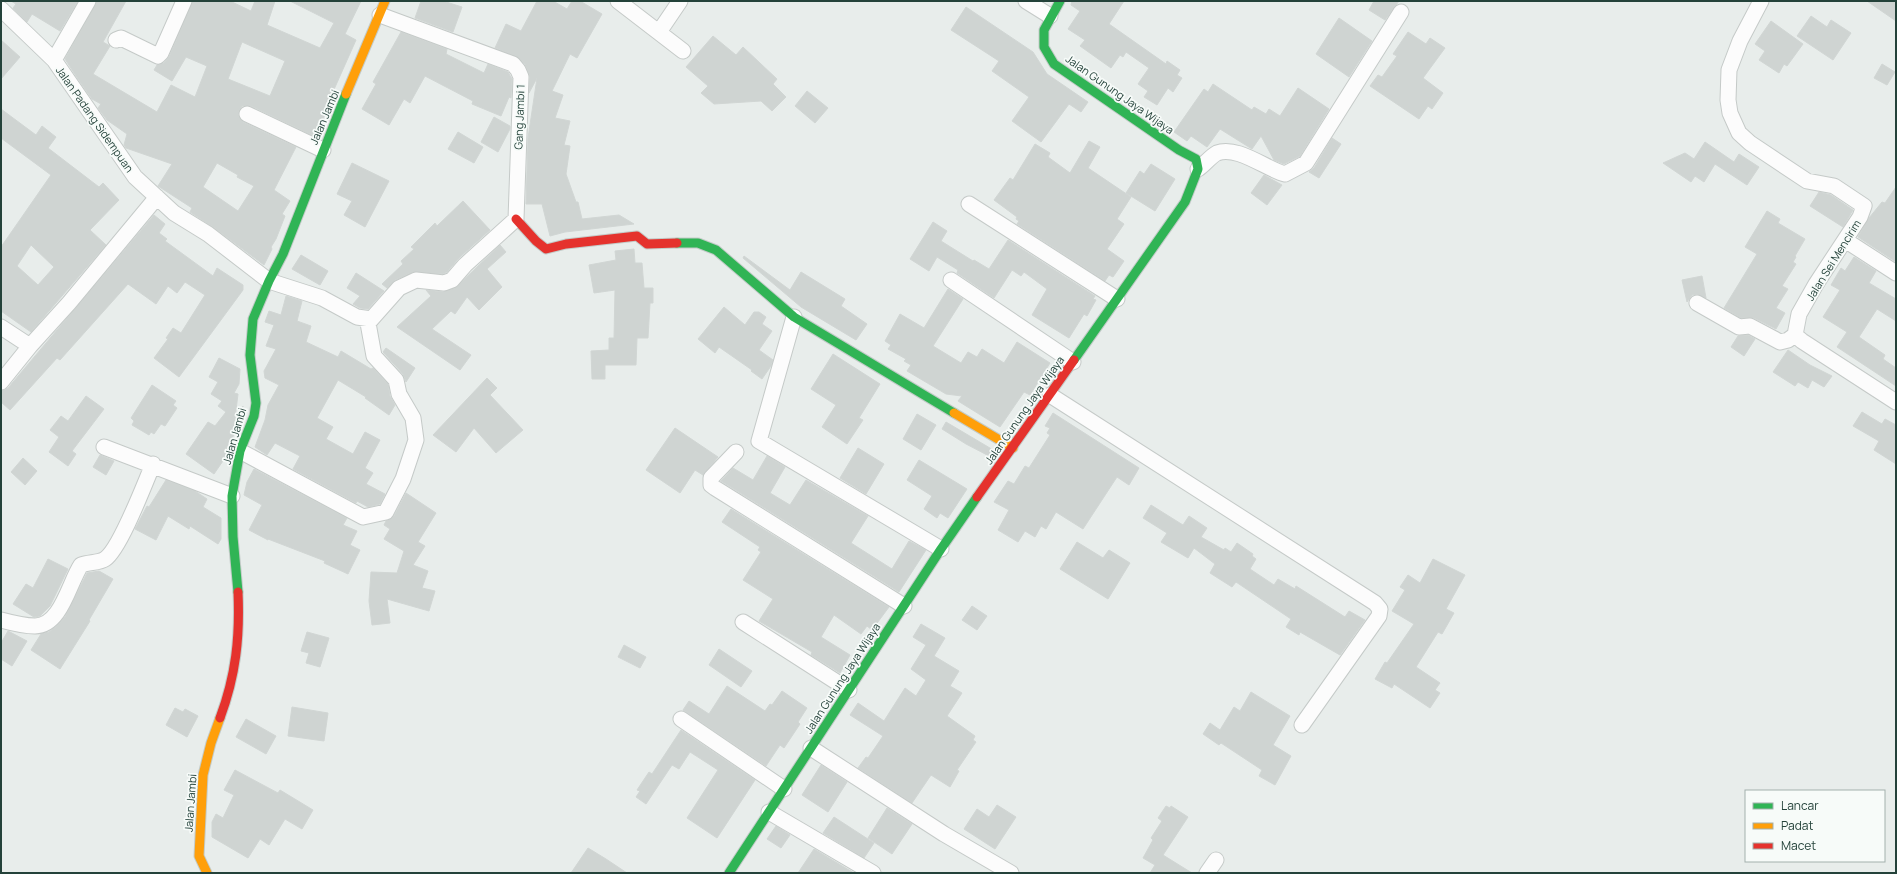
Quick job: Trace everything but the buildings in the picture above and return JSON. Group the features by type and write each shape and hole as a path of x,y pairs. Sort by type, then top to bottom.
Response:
{"street":[{"path":"54,60 88,1"},
{"path":"116,40 121,38 158,56 161,53 184,1"},
{"path":"618,1 683,51"},
{"path":"659,32 680,1"},
{"path":"1026,1 1050,16"},
{"name":"Jalan Gunung Jaya Wijaya","path":"729,873 941,549 1185,202 1198,169 1196,159 1179,150 1054,64 1044,47 1044,30 1050,16 1060,1"},
{"name":"Jalan Sei Mencirim","path":"1760,1 1740,41 1729,70 1729,107 1739,133 1750,143 1807,181 1834,186 1864,206 1860,217 1816,284 1799,314 1795,335"},
{"name":"Jalan Jambi","path":"207,873 199,856 203,775 211,743 229,693 236,657 239,609 238,575 233,537 232,496 240,451 254,416 256,403 250,355 253,319 269,281 283,254 383,8"},
{"name":"Gang Jambi 1","path":"383,8 513,64 518,70 521,77 516,219"},
{"name":"Jalan Padang Sidempuan","path":"1,10 54,60 135,177 174,213 208,234 269,281 322,298 357,317 371,318"},
{"path":"1198,169 1218,153 1233,152 1285,174 1306,163 1401,12"},
{"path":"247,114 324,150"},
{"path":"1,382 157,197"},
{"path":"969,204 1117,299"},
{"path":"240,451 363,517 386,512 403,479 416,440 413,418 399,394 396,380 374,356 368,323 398,288 416,280 444,283 452,280 465,265 516,219 536,241 546,249 566,244 637,236 647,244 698,243 716,250 794,317 1012,448"},
{"path":"1846,240 1896,273"},
{"path":"951,280 1073,362"},
{"path":"1697,303 1739,327 1750,326 1780,342 1788,340 1795,335 1896,402"},
{"path":"794,317 759,440 941,549"},
{"path":"1,327 30,346"},
{"path":"1050,395 1369,599 1380,609 1379,616 1302,725"},
{"path":"104,447 152,464 189,481 232,496"},
{"path":"736,452 711,478 711,485 904,606"},
{"path":"1,620 36,627 48,622 56,616 82,565 104,559 113,550 129,519 152,464"},
{"path":"742,622 849,690"},
{"path":"681,719 784,789"},
{"path":"811,748 944,834 1010,873"},
{"path":"769,812 873,873"},
{"path":"1208,873 1216,860"}],"traffic: fast":[{"path":"1060,1 1044,30 1044,47 1054,64 1179,150 1196,159 1198,169 1185,202 1074,360"},
{"path":"238,592 233,537 232,496 240,451 254,416 256,403 250,355 253,319 269,281 283,254 346,94"},
{"path":"677,243 698,243 716,250 794,317 954,413"},
{"path":"729,873 941,549 977,497"}],"traffic: slow":[{"path":"346,94 385,1"},
{"path":"954,413 1013,448"},
{"path":"207,873 199,856 203,775 211,743 220,718"}],"traffic: jam":[{"path":"516,219 536,241 546,249 566,244 637,236 647,244 677,243"},
{"path":"977,497 1074,360"},
{"path":"220,718 230,686 236,656 238,592"}]}
